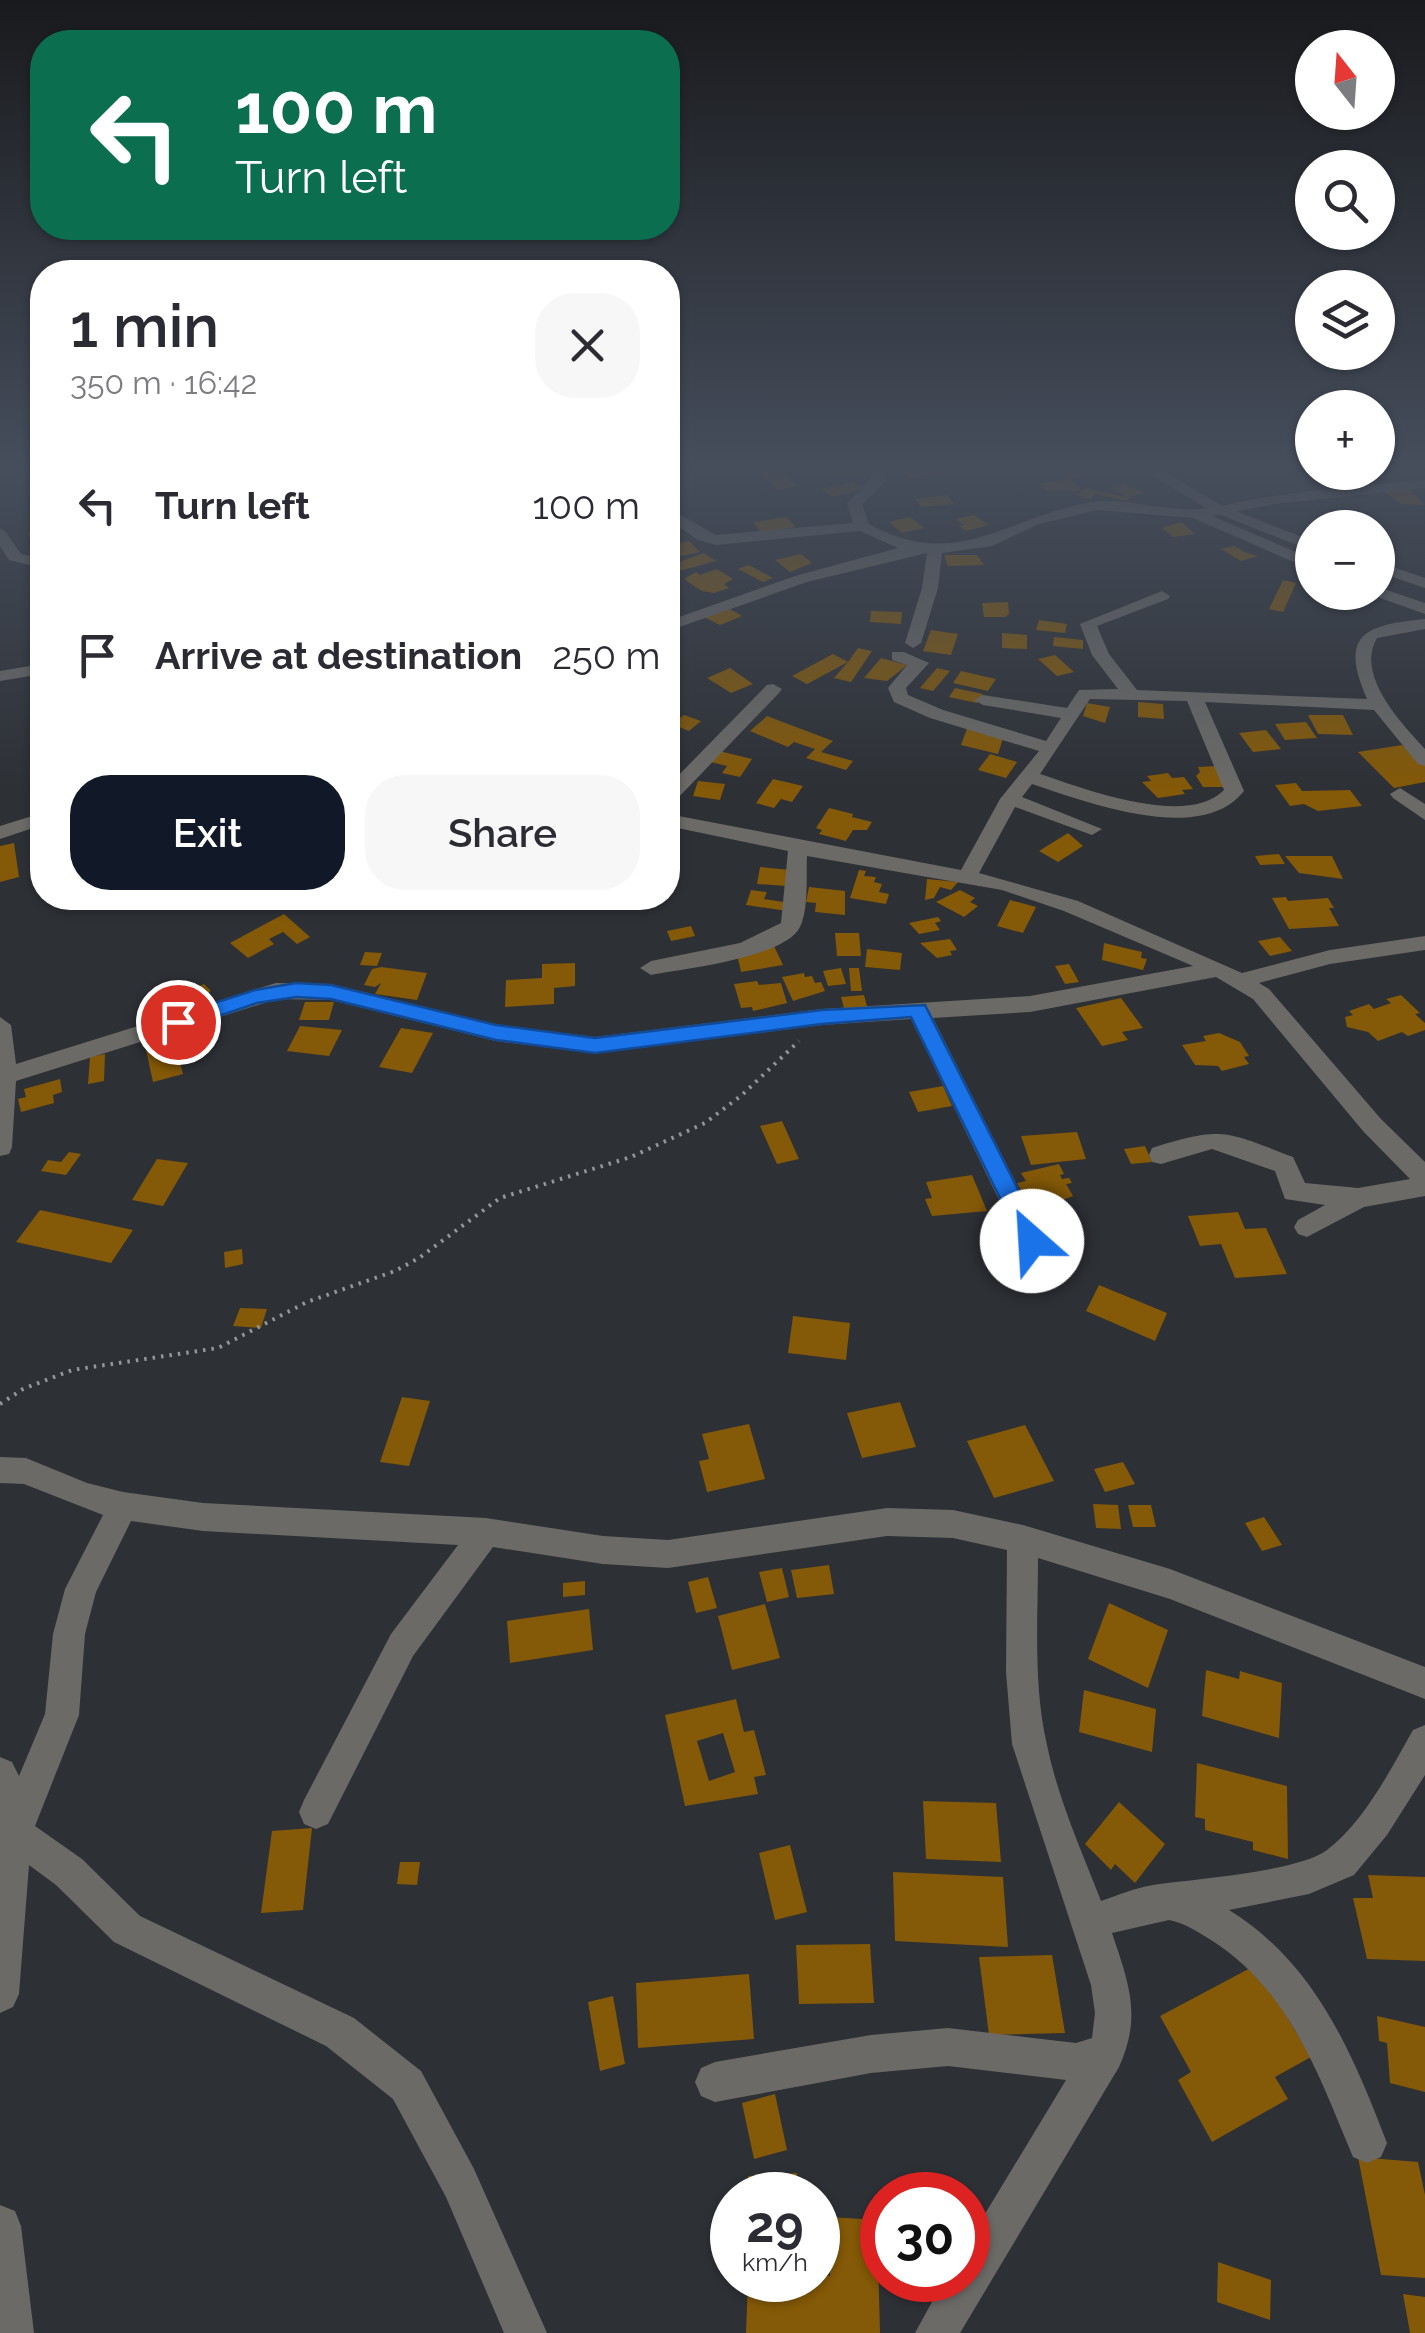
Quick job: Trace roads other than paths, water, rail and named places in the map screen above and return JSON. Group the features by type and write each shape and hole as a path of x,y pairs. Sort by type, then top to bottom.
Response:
{"street":[{"path":"680,622 821,573"},
{"path":"914,643 932,573"},
{"path":"1395,573 1425,583"},
{"path":"1132,697 1101,656 1088,624 1162,596"},
{"path":"1395,598 1425,608"},
{"path":"1425,624 1383,630 1369,635 1364,643 1364,668 1378,704 1425,760"},
{"path":"898,656 920,664 905,674 897,688 900,698 922,711 1012,732 1050,748"},
{"path":"0,676 30,671"},
{"path":"680,786 774,689"},
{"path":"967,877 1010,799 1085,694 1378,704"},
{"path":"1028,776 1104,802 1198,812 1216,807 1230,800 1234,791 1195,699"},
{"path":"983,700 1070,714"},
{"path":"1400,794 1425,814"},
{"path":"1010,799 1092,828"},
{"path":"0,832 30,823"},
{"path":"680,823 967,877 1054,900 1242,980 1274,1008 1425,1182 1358,1198 1307,1227"},
{"path":"651,968 768,940 786,932 791,924 798,848"},
{"path":"1242,980 1330,957 1425,943"},
{"path":"5,1076 127,1041 255,996 296,990 331,992 496,1032 595,1046 822,1017 1030,1004 1219,968"},
{"path":"918,1010 1032,1241"},
{"path":"0,1147 5,1076 1,1038"},
{"path":"1161,1155 1212,1140 1228,1142 1284,1164 1292,1174 1294,1192 1358,1198"},
{"path":"0,1470 26,1472 84,1496 122,1506 203,1517 486,1532 603,1550 668,1554 887,1522 954,1524 1023,1540 1170,1584 1425,1683"},
{"path":"0,1994 8,1885 18,1825 62,1715 66,1650 80,1590 122,1506"},
{"path":"316,1812 402,1645 486,1532"},
{"path":"936,2333 1116,2035 1114,2002 1050,1812 1025,1719 1023,1540"},
{"path":"1090,1922 1168,1901 1300,1879 1339,1864 1405,1777 1425,1742"},
{"path":"0,1774 18,1825 127,1929 340,2032 406,2085 460,2183 526,2333"},
{"path":"1168,1901 1232,1930 1284,1980 1314,2020 1335,2060 1367,2143"},
{"path":"715,2082 871,2054 948,2046 1076,2062 1105,2053"},
{"path":"0,2226 13,2333"}]}
